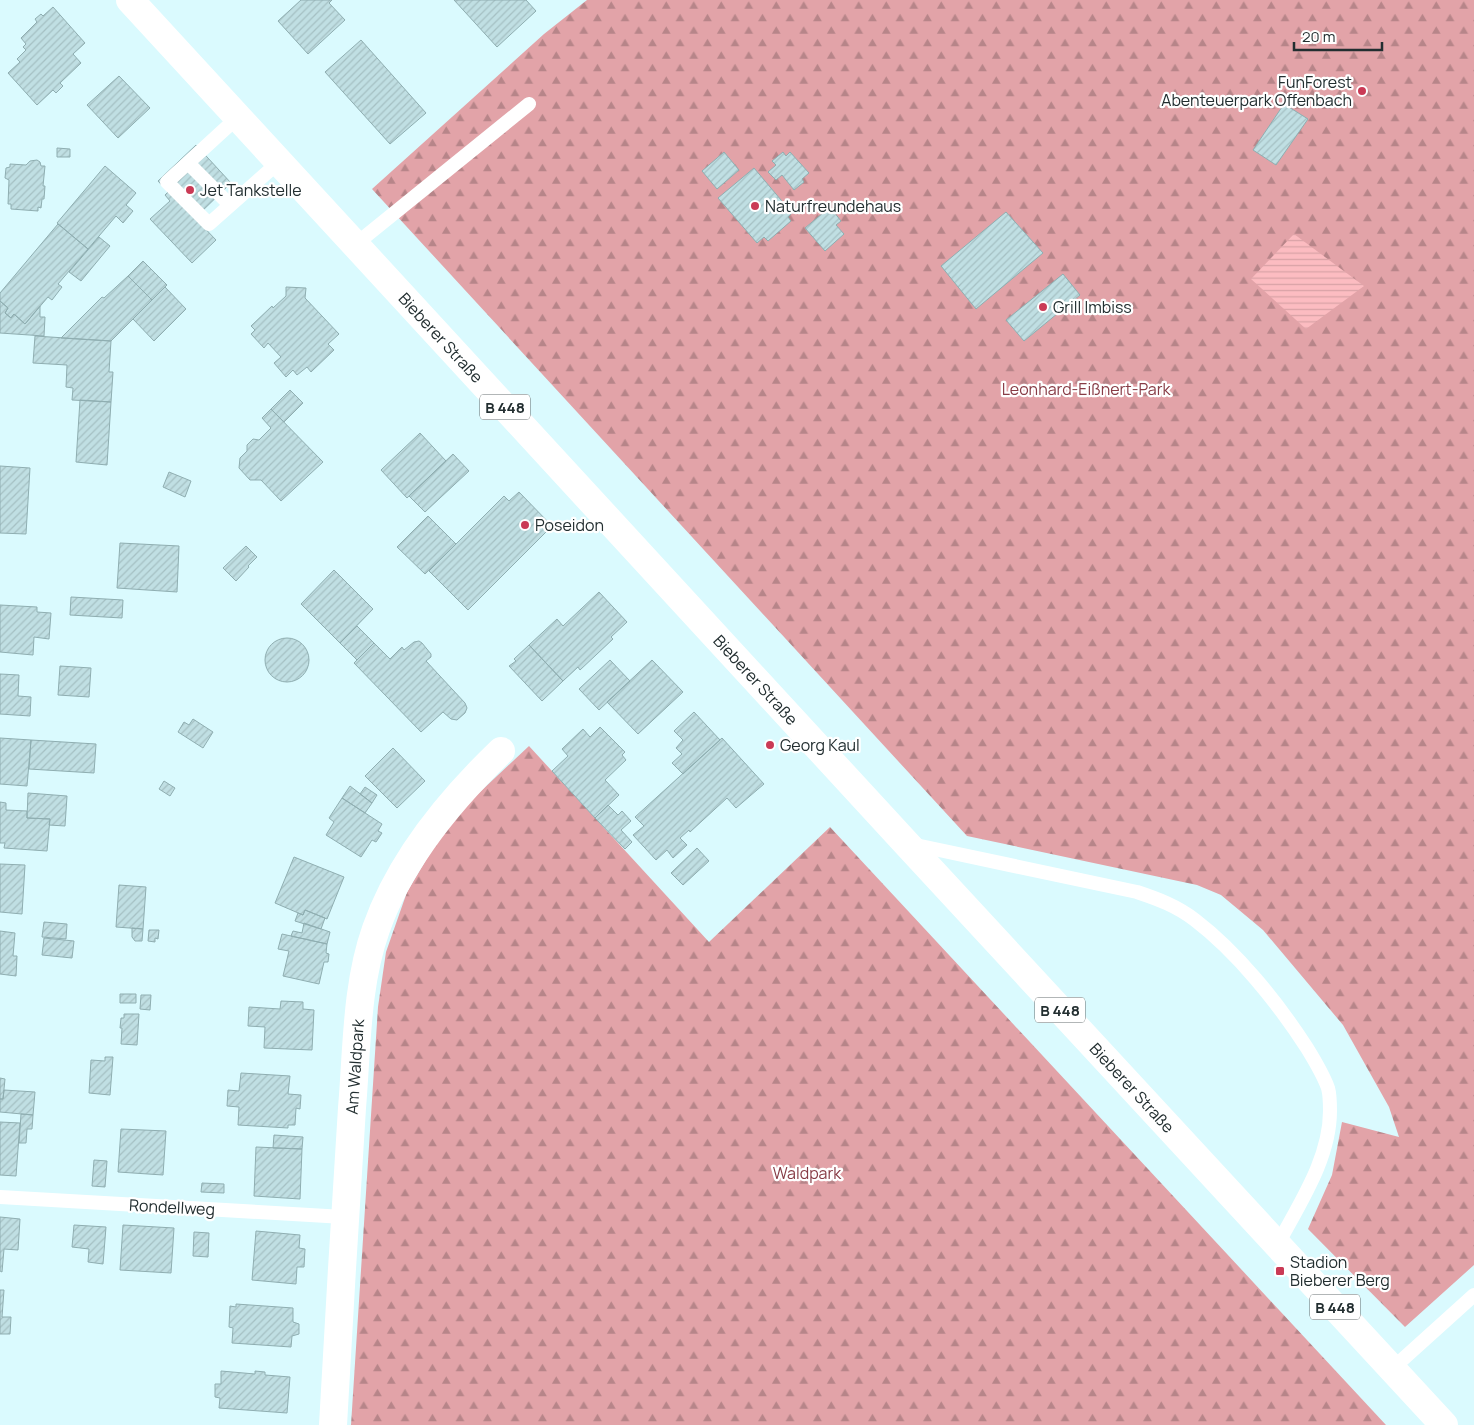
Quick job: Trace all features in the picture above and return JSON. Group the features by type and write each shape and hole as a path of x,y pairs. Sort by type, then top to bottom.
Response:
{"main road":[{"name":"Bieberer Straße","path":"130,0 1444,1425"},
{"name":"Am Waldpark","path":"333,1425 344,1217 360,1010 368,955 376,928 399,880 432,827 477,774 501,751"}],"lane":[{"path":"356,244 529,104"},
{"path":"238,117 167,182 209,224 279,162"},
{"path":"188,163 230,205"},
{"path":"905,842 1137,892 1157,898 1194,919 1210,932 1251,974 1293,1026 1320,1069 1328,1090 1330,1112 1326,1139 1316,1171 1278,1244"},
{"name":"Rondellweg","path":"0,1197 344,1217"},
{"path":"1392,1369 1474,1295"}],"green space":[{"name":"Leonhard-Eißnert-Park","path":"587,0 1474,0 1474,1265 1405,1327 1308,1229 1332,1175 1342,1122 1399,1137 1389,1107 1343,1025 1263,930 1221,895 1197,885 967,836 372,189 544,34"},
{"name":"Waldpark","path":"529,746 709,942 830,827 1386,1425 351,1425 378,1007 386,952 407,892 438,840 464,807"}],"shaded area":[{"path":"1294,234 1364,286 1306,329 1251,279"}],"building":[{"path":"301,0 332,0 329,3 345,20 308,54 278,21"},
{"path":"454,0 526,0 536,11 497,47"},
{"path":"53,7 85,43 73,54 81,63 60,83 63,86 56,93 53,90 37,105 8,73 20,62 17,59 26,50 23,47 26,44 21,38 37,22 35,19 41,14 43,16"},
{"path":"361,40 426,113 390,144 325,72"},
{"path":"119,76 150,108 118,138 87,105"},
{"path":"1284,104 1308,119 1276,165 1253,150"},
{"path":"196,145 231,183 195,218 216,240 192,263 150,219 170,201 165,195 168,192 158,181"},
{"path":"57,148 70,149 70,157 57,157"},
{"path":"724,152 739,170 717,189 702,171"},
{"path":"783,152 786,156 790,152 809,173 802,179 804,182 794,190 782,175 776,180 768,172 776,165 772,161"},
{"path":"37,160 41,166 45,166 44,199 42,199 41,208 38,207 38,211 11,209 11,204 8,204 9,180 5,178 6,168 10,167 10,164 26,165 30,161"},
{"path":"105,166 136,193 126,205 133,211 123,223 116,216 88,249 57,223"},
{"name":"Naturfreundehaus","path":"754,168 792,213 788,217 791,221 768,241 764,237 757,243 718,198"},
{"path":"830,207 841,221 836,225 844,234 825,251 805,228"},
{"path":"1006,212 1043,253 976,309 941,266"},
{"path":"58,224 88,249 58,284 62,287 52,300 48,297 25,324 14,314 11,318 5,313 8,308 0,301 0,293"},
{"path":"99,237 110,246 81,281 69,272"},
{"path":"143,261 167,285 152,300 128,276"},
{"name":"Grill Imbiss","path":"1063,274 1080,295 1024,341 1006,320"},
{"path":"128,276 152,300 111,341 61,338 102,297 104,298"},
{"path":"165,287 186,309 154,341 133,319"},
{"path":"286,287 306,288 305,298 339,334 328,344 334,350 311,372 307,367 297,375 293,370 286,377 274,363 281,357 268,343 264,348 251,334 255,330 251,326 272,306 273,308 286,296"},
{"path":"0,301 8,308 5,313 11,318 14,314 25,324 40,306 40,317 45,317 44,336 0,333"},
{"path":"35,336 111,341 109,372 113,372 111,402 72,400 73,388 66,387 67,365 33,363"},
{"path":"290,390 303,403 284,422 271,409"},
{"path":"80,400 111,402 107,465 76,462"},
{"path":"271,409 323,462 281,501 261,480 250,480 239,468 240,458 247,451 247,445 253,439 259,440 271,428 262,418"},
{"path":"420,433 446,461 407,498 381,470"},
{"path":"453,454 469,471 425,512 409,496"},
{"path":"0,466 30,468 26,534 0,533"},
{"path":"169,472 191,481 185,497 163,487"},
{"path":"519,492 552,526 468,610 429,571 504,496 509,501"},
{"path":"428,516 456,544 425,574 397,547"},
{"path":"120,543 179,546 177,592 117,588"},
{"path":"246,546 257,557 236,581 223,568"},
{"path":"334,570 373,609 340,643 301,604"},
{"path":"599,592 627,622 611,637 613,639 580,670 578,667 563,681 529,645 557,619 563,626"},
{"path":"71,597 123,600 122,618 70,615"},
{"path":"0,605 37,607 37,612 51,613 49,639 34,637 33,655 0,652"},
{"path":"357,626 374,643 357,660 340,643"},
{"path":"283,638 291,638 303,644 309,660 303,676 291,682 283,682 271,676 265,664 265,656 271,644"},
{"path":"419,641 431,654 431,657 426,661 465,703 467,708 465,713 457,720 451,719 443,712 421,732 354,663 374,643 390,659 402,647 404,650 414,642"},
{"path":"529,645 563,681 542,701 509,666 516,661 514,659"},
{"path":"610,660 630,681 599,710 579,689"},
{"path":"652,660 683,692 638,734 607,702"},
{"path":"60,666 91,668 89,697 58,695"},
{"path":"0,674 19,675 18,696 31,697 30,716 0,714"},
{"path":"694,712 720,740 683,774 672,763 682,754 676,748 683,740 674,731"},
{"path":"193,719 213,732 203,748 178,732 184,722 189,725"},
{"path":"600,727 625,752 622,755 626,760 605,780 619,795 595,818 552,771 568,756 562,749 583,729 590,737"},
{"path":"0,738 31,740 27,786 0,784"},
{"path":"722,738 764,784 736,808 727,798 690,832 689,830 680,838 687,845 673,858 667,850 656,860 633,835 644,826 635,817"},
{"path":"31,740 96,744 94,773 29,769"},
{"path":"393,748 425,781 397,808 365,776"},
{"path":"164,781 175,788 170,796 159,789"},
{"path":"350,786 372,803 365,813 342,798"},
{"path":"365,787 377,795 372,803 360,794"},
{"path":"28,793 67,796 65,826 49,825 50,819 27,818"},
{"path":"342,798 382,824 378,831 382,833 376,842 372,840 361,857 326,835 334,822 329,818"},
{"path":"0,802 6,803 6,810 27,811 27,818 50,819 47,851 4,848 5,843 0,843"},
{"path":"608,805 618,815 622,811 631,821 621,830 632,842 625,849 595,818"},
{"path":"697,848 709,861 683,885 671,873"},
{"path":"294,857 344,877 327,919 305,910 303,915 275,903"},
{"path":"0,864 25,865 22,914 0,912"},
{"path":"119,885 146,887 143,929 116,927"},
{"path":"305,910 325,918 321,929 295,921 298,913 303,915"},
{"path":"44,922 67,924 66,939 42,937"},
{"path":"304,923 330,932 327,944 291,936 293,931 302,933"},
{"path":"132,928 143,929 142,941 135,941 132,937"},
{"path":"149,930 159,930 158,939 155,938 155,942 148,941"},
{"path":"0,931 15,933 13,956 17,956 16,976 0,974"},
{"path":"282,934 327,944 328,962 324,962 319,984 283,976 289,951 278,949"},
{"path":"44,938 74,941 72,958 42,955"},
{"path":"120,994 136,994 136,1003 120,1003"},
{"path":"141,995 151,995 150,1010 140,1009"},
{"path":"281,1001 303,1002 303,1009 314,1010 312,1050 264,1048 265,1027 248,1026 249,1007 280,1009"},
{"path":"124,1014 139,1014 137,1045 121,1044 121,1018 124,1018"},
{"path":"105,1057 113,1057 110,1095 89,1093 91,1060 105,1061"},
{"path":"241,1073 290,1076 288,1094 301,1095 300,1109 296,1108 295,1125 288,1125 288,1128 238,1125 239,1107 227,1106 228,1090 239,1091"},
{"path":"0,1078 5,1079 3,1099 0,1099"},
{"path":"4,1090 35,1092 33,1115 0,1112 0,1099 3,1099"},
{"path":"21,1114 33,1115 32,1129 27,1129 26,1143 19,1143"},
{"path":"0,1122 20,1123 16,1176 0,1175"},
{"path":"121,1129 166,1131 163,1175 118,1172"},
{"path":"274,1135 303,1137 302,1149 273,1148"},
{"path":"256,1147 302,1149 300,1199 254,1196"},
{"path":"94,1160 107,1161 105,1187 92,1186"},
{"path":"202,1183 224,1184 224,1193 201,1192"},
{"path":"0,1217 20,1219 18,1250 4,1249 2,1272 0,1271"},
{"path":"74,1225 106,1227 103,1264 88,1262 89,1249 72,1247"},
{"path":"123,1225 174,1228 171,1273 120,1270"},
{"path":"256,1231 300,1235 299,1248 305,1249 304,1267 297,1267 296,1284 252,1280"},
{"path":"194,1232 209,1233 208,1257 193,1256"},
{"path":"0,1290 4,1290 2,1317 11,1317 10,1334 0,1334"},
{"path":"236,1304 293,1308 293,1322 299,1324 299,1334 292,1336 291,1347 232,1343 233,1328 229,1327 230,1306 236,1307"},
{"path":"221,1371 255,1374 255,1371 265,1372 265,1375 290,1377 287,1413 219,1408 220,1398 215,1397 215,1384 221,1384"}],"place":[{"name":"FunForest Abenteuerpark Offenbach","path":"1362,91"},
{"name":"Jet Tankstelle","path":"190,190"},
{"name":"Naturfreundehaus","path":"755,206"},
{"name":"Grill Imbiss","path":"1043,307"},
{"name":"Poseidon","path":"525,525"},
{"name":"Georg Kaul","path":"770,745"},
{"name":"Stadion Bieberer Berg","path":"1280,1271"}]}
